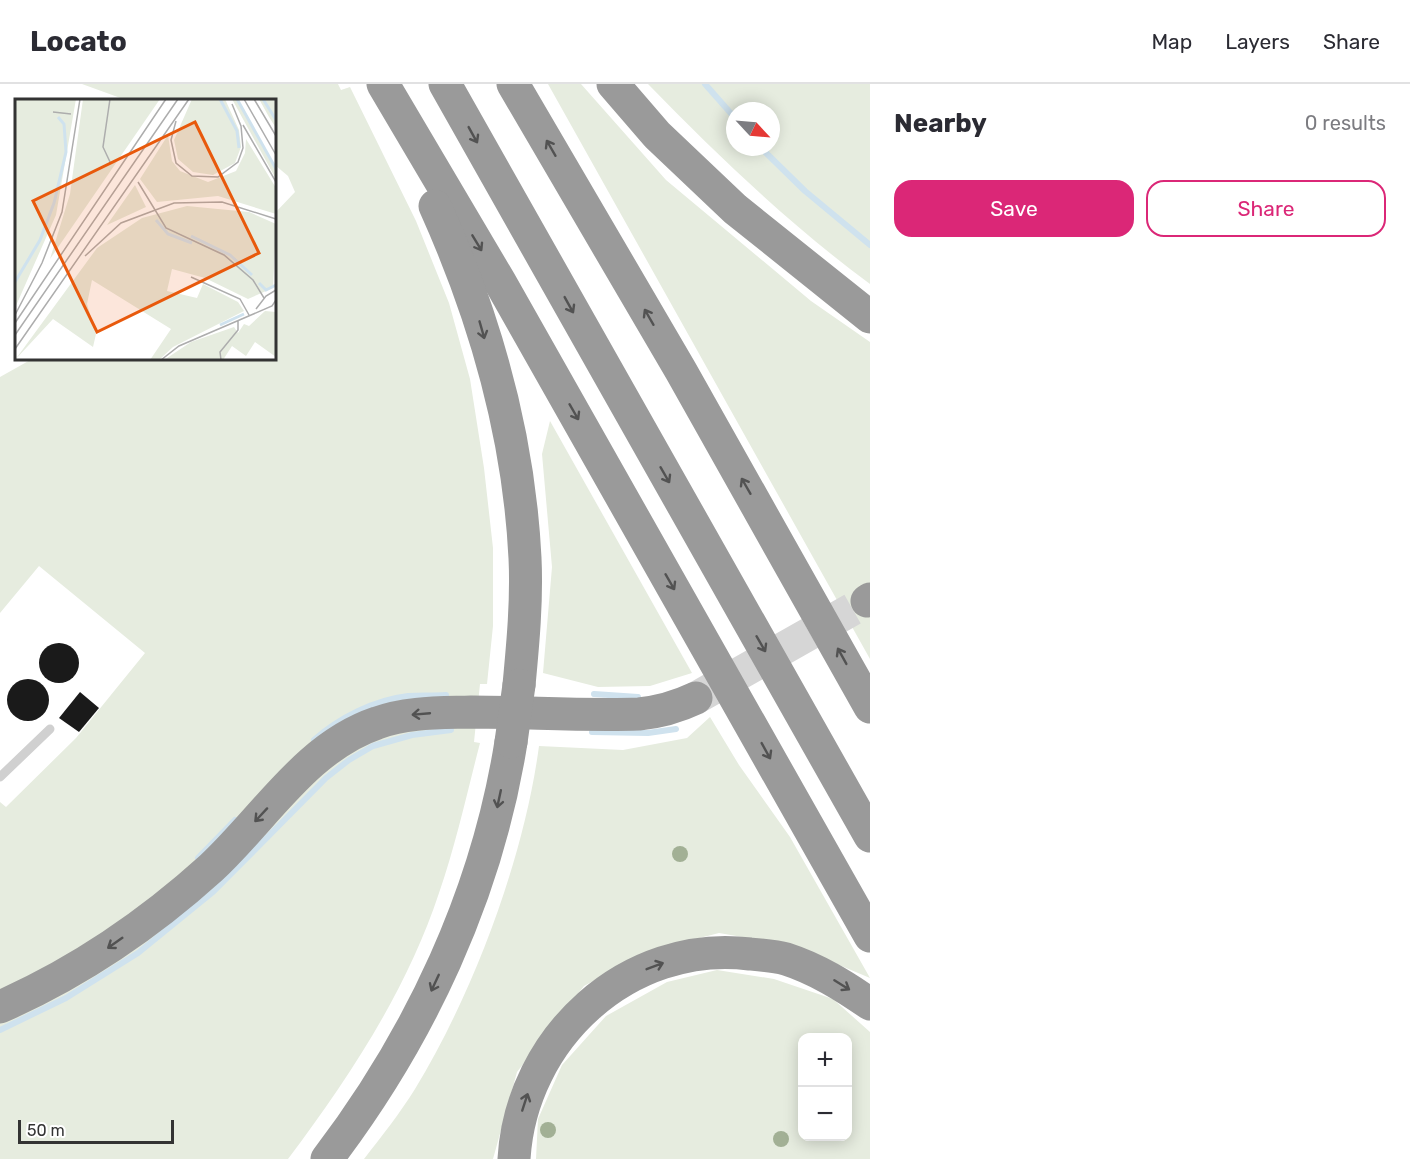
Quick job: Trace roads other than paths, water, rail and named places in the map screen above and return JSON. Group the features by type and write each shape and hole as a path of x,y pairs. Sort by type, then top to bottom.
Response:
{"highway":[{"path":"327,1159 371,1098 399,1053 424,1007 452,944 491,836 511,742 525,622 525,559 520,499 507,418 473,300 449,238 423,178 374,84"},
{"path":"383,84 500,282 870,936"},
{"path":"445,84 870,836"},
{"path":"513,84 681,371 870,707"},
{"path":"613,84 657,135 735,209 870,317"},
{"path":"0,1007 77,968 161,910 212,867 292,782 326,750 353,733 376,723 402,716 468,712 639,714 675,708 696,698"},
{"path":"514,1159 515,1138 531,1083 548,1053 588,1004 613,986 643,970 672,959 702,953 728,951 784,959 838,982 870,1004"}],"lane":[{"path":"0,777 50,729"}],"waterway":[{"path":"705,84 726,108"},
{"path":"769,156 805,191 870,245"},
{"path":"594,694 638,697"},
{"path":"314,740 346,717 382,701 408,696 446,695"},
{"path":"592,732 648,733 676,729"},
{"path":"0,1030 66,998 138,953 213,892 326,778 349,760 373,746 412,735 451,730"},
{"path":"198,858 235,820"}],"tunnel":[{"path":"696,698 867,601"}]}
